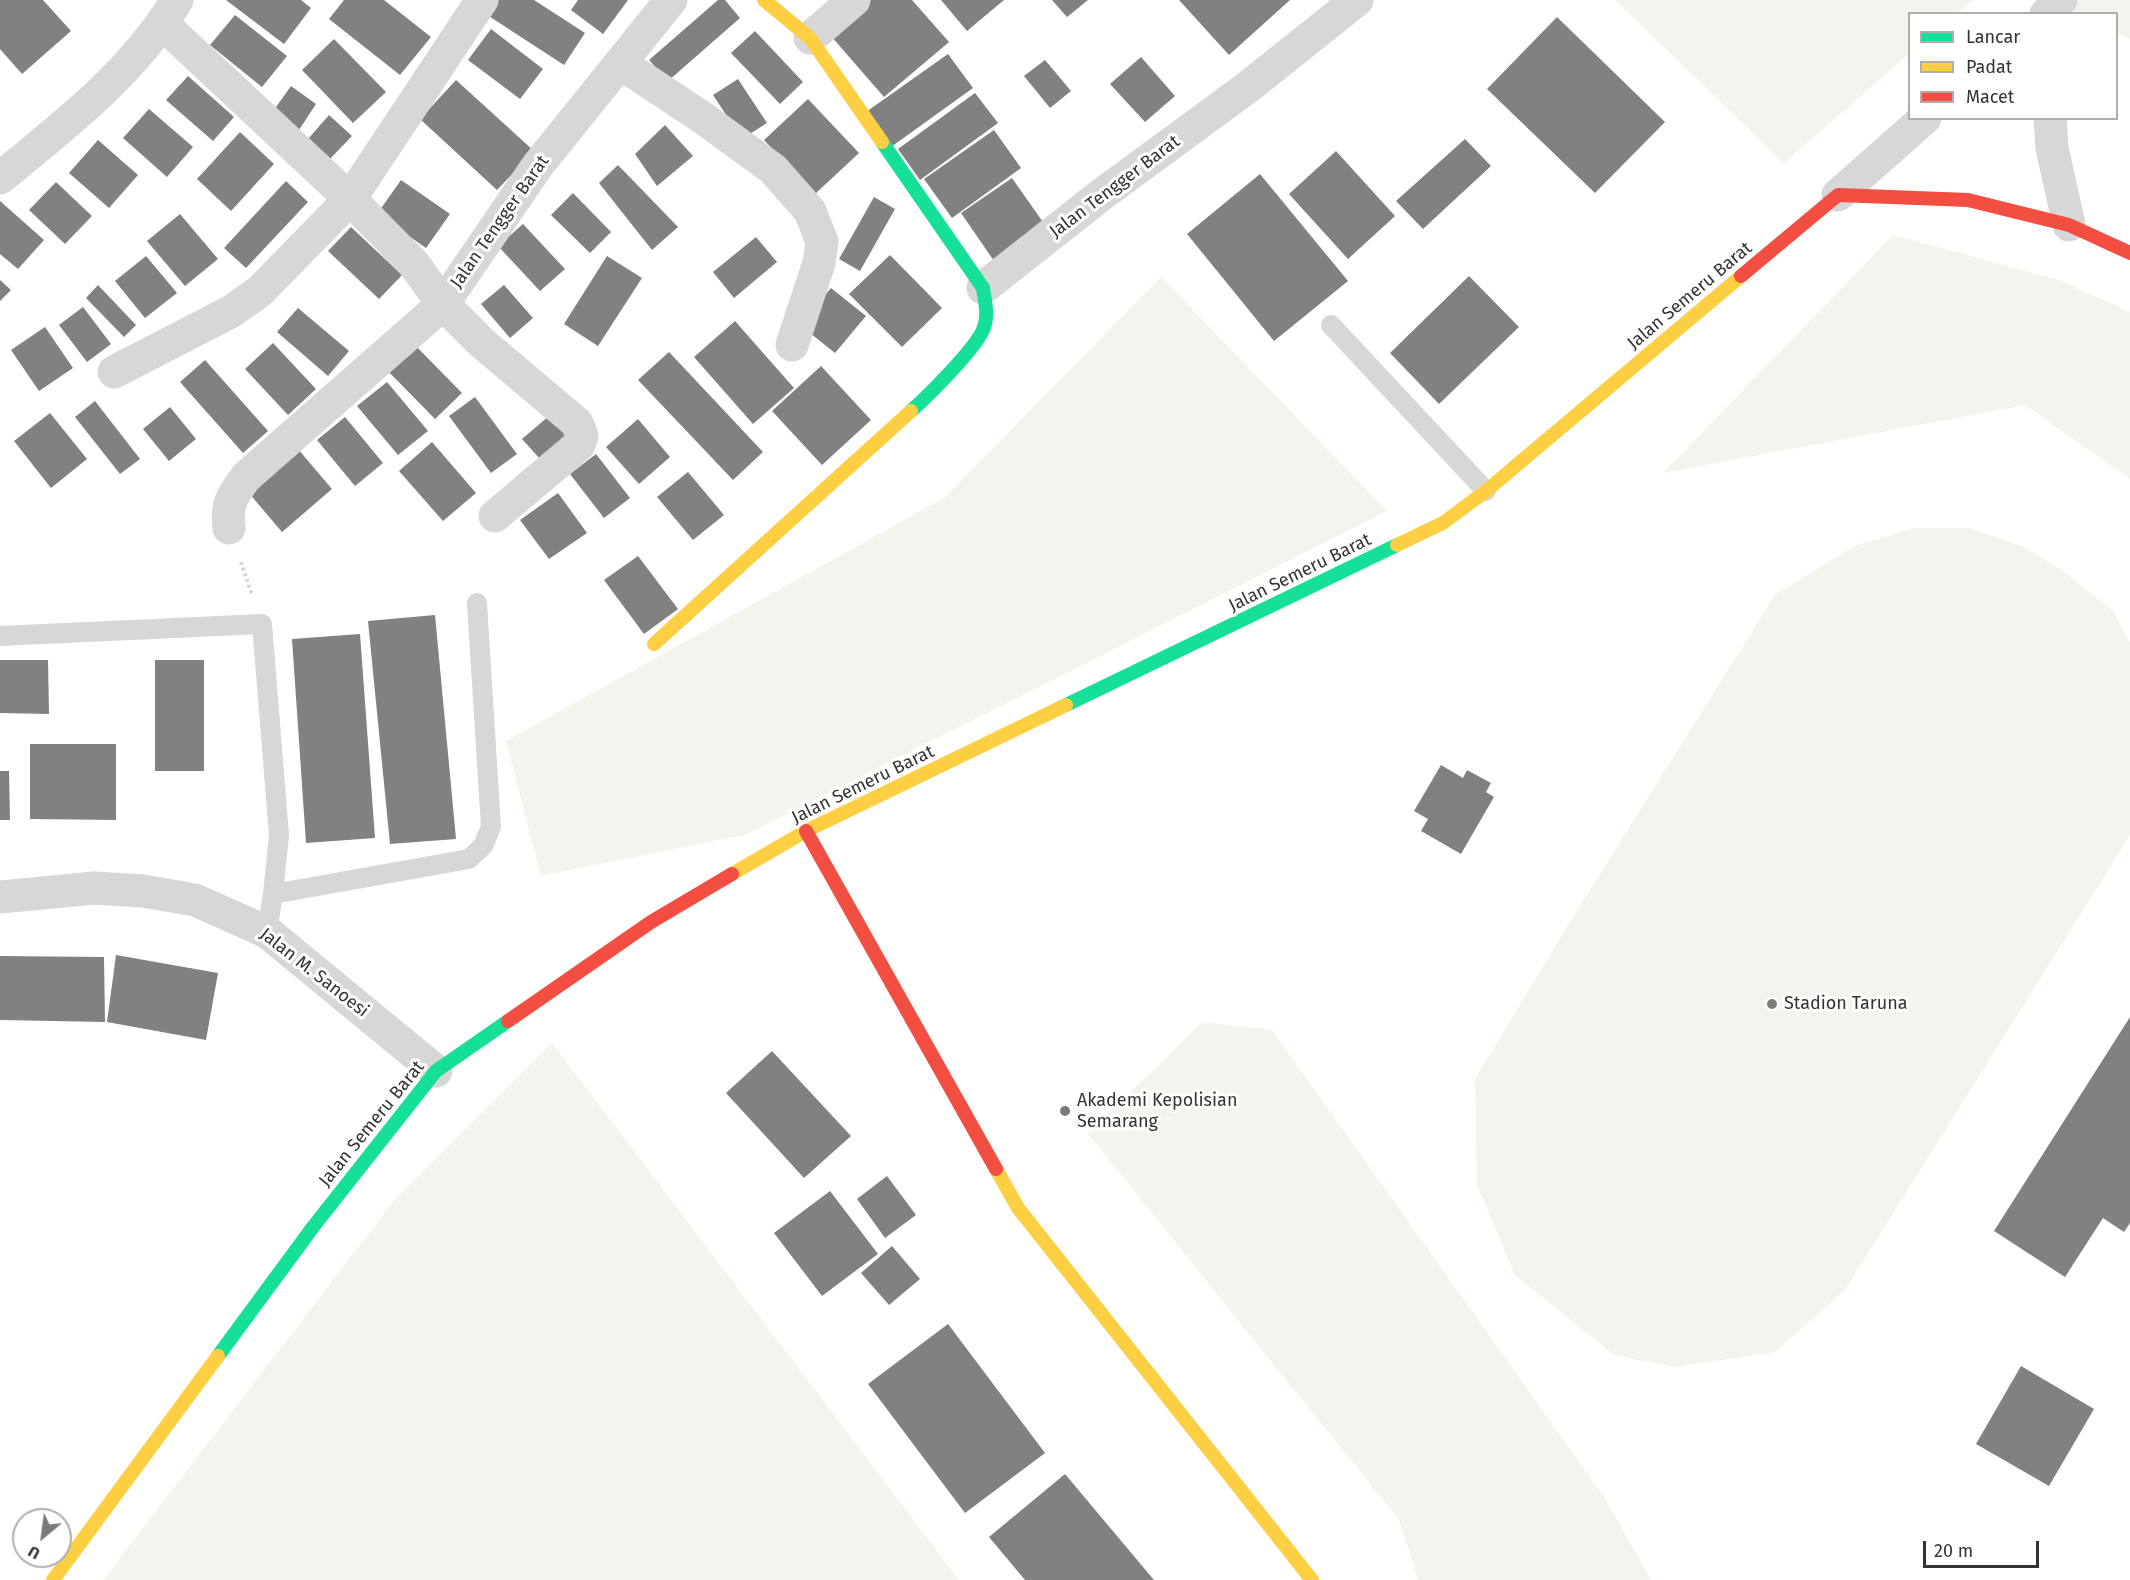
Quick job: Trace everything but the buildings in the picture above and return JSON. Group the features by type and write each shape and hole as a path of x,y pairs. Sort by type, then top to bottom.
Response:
{"street":[{"path":"114,372 232,311 260,291 350,199 482,0"},
{"name":"Jalan Tengger Barat","path":"170,12 413,263 443,304 538,165 671,0"},
{"path":"654,644 918,404 973,345 983,330 987,312 983,288 810,38 764,0"},
{"path":"810,38 854,0"},
{"name":"Jalan Tengger Barat","path":"983,288 1101,195 1248,87 1357,0"},
{"path":"2048,12 2062,0"},
{"path":"0,178 86,107 120,75 170,12"},
{"path":"620,63 703,118 773,169 810,211 822,242 819,263 792,345"},
{"path":"1838,195 1923,120"},
{"path":"2050,120 2052,147 2069,225"},
{"path":"1838,195 1968,200 2069,225 2130,253"},
{"name":"Jalan Semeru Barat","path":"53,1580 313,1227 436,1071 651,922 806,831 1443,524 1486,492 1838,195"},
{"path":"230,528 227,510 234,492 246,477 443,304 481,342 577,423 582,436 579,445 495,516"},
{"path":"806,831 1018,1208 1312,1580"},
{"name":"Jalan M. Sanoesi","path":"0,897 94,888 143,891 195,900 267,932 436,1071"}],"lane":[{"path":"1331,325 1486,492"},
{"path":"273,894 469,859 483,846 491,826 477,603"},
{"path":"0,636 262,624 279,835 267,932"}],"path":[{"path":"230,528 262,624"}],"shaded area":[{"path":"1615,0 1973,0 1958,12 1908,12 1908,55 1784,163"},
{"path":"2050,0 2130,0 2130,39 2118,33 2118,12 2075,12"},
{"path":"1893,235 2059,280 2130,312 2130,479 2025,405 1663,473"},
{"path":"1161,277 1387,511 747,834 541,876 506,741 944,498"},
{"name":"Stadion Taruna","path":"1914,528 1968,528 2024,547 2067,574 2113,611 2130,643 2130,835 1845,1290 1775,1352 1674,1367 1614,1355 1515,1275 1477,1185 1475,1079 1565,930 1775,595 1854,546"},
{"path":"1202,1022 1272,1030 1604,1497 1651,1580 1418,1580 1399,1520 1088,1134"},
{"path":"552,1043 959,1580 103,1580 396,1198"}],"traffic: fast":[{"path":"882,142 983,288 985,304 985,325 978,339 950,372 911,411"},
{"path":"1066,705 1397,545"},
{"path":"218,1356 313,1227 436,1071 508,1021"}],"traffic: slow":[{"path":"764,0 810,38 882,142"},
{"path":"1397,545 1443,523 1486,491 1741,276"},
{"path":"654,644 911,411"},
{"path":"732,874 806,831 1066,705"},
{"path":"996,1169 1018,1208 1312,1580"},
{"path":"53,1580 218,1356"}],"traffic: jam":[{"path":"1741,276 1838,195 1968,200 2069,225 2130,253"},
{"path":"806,831 996,1169"},
{"path":"508,1021 651,922 732,874"}],"place":[{"name":"Stadion Taruna","path":"1772,1004"},
{"name":"Akademi Kepolisian Semarang","path":"1065,1111"}]}
